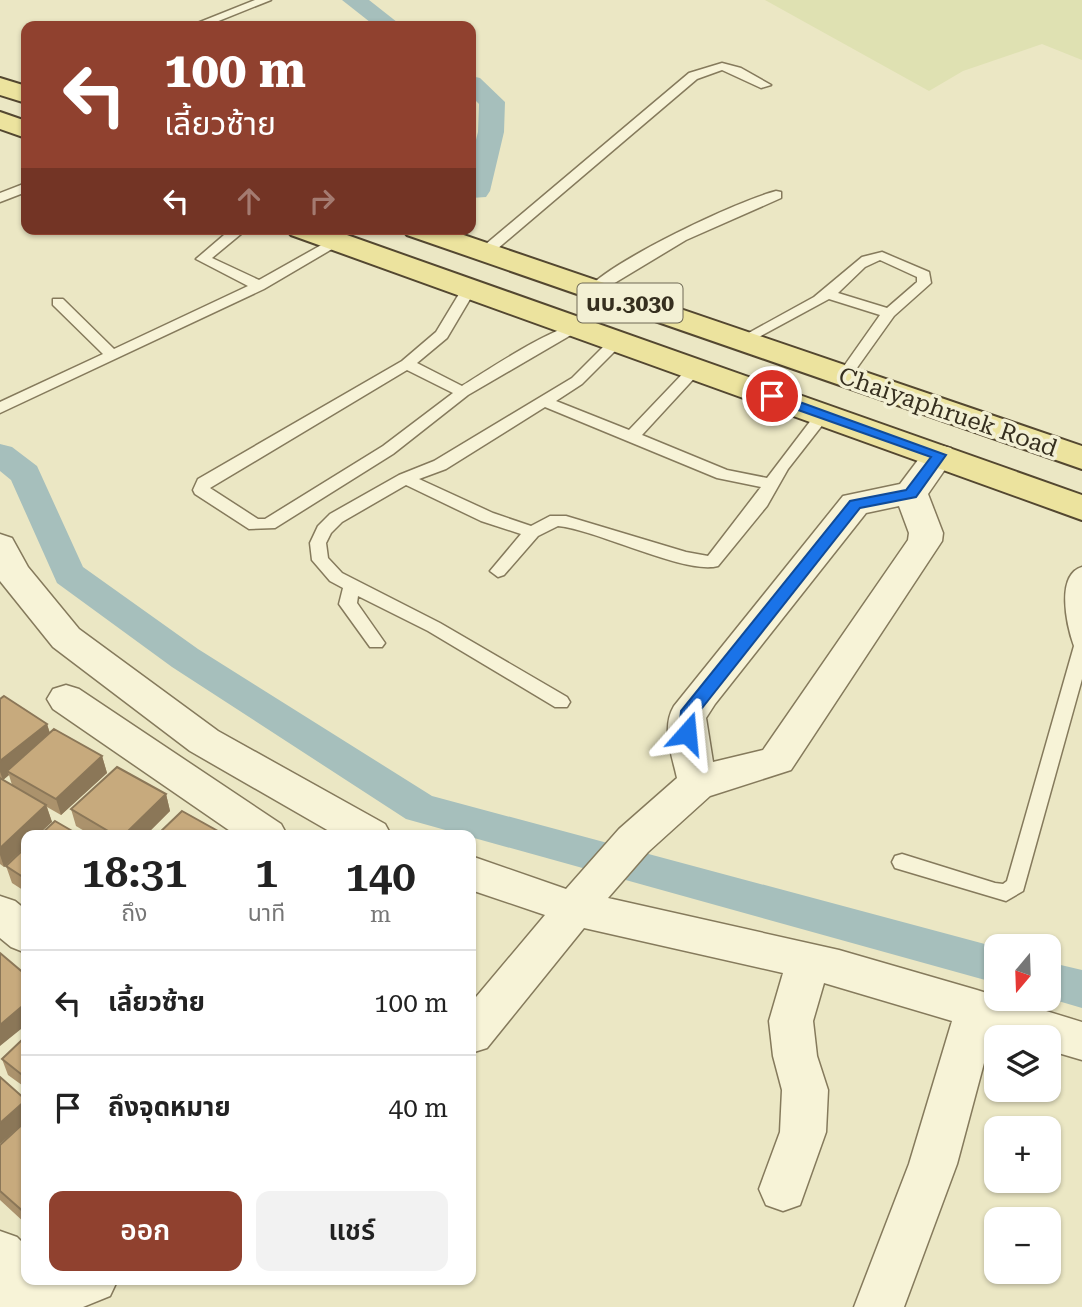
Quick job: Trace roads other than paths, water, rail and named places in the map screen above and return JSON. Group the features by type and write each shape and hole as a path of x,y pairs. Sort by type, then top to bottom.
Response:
{"main road":[{"path":"0,86 21,94"},
{"path":"0,120 21,128"},
{"name":"Chaiyaphruek Road","path":"318,235 1082,508"},
{"name":"Chaiyaphruek Road","path":"435,235 1082,458"}],"street":[{"path":"698,782 687,733 687,716 855,504 911,493 939,455"},
{"path":"476,1028 581,899 655,821 698,782 762,767 777,760 925,541 926,533 911,493"},
{"path":"0,546 13,573 66,638 204,741 362,830"},
{"path":"66,699 260,830"},
{"path":"476,874 581,899 808,961 1082,1041"},
{"path":"0,913 21,931"},
{"path":"783,1189 803,1132 805,1090 795,1056 790,1021 808,961"},
{"path":"879,1307 933,1164 976,1009"},
{"path":"0,1254 32,1303 78,1285"}],"lane":[{"path":"209,21 265,0"},
{"path":"485,252 693,76 712,66 724,65 765,85"},
{"path":"0,198 21,189"},
{"path":"593,290 650,251 712,219 776,195"},
{"path":"233,235 203,259 259,286"},
{"path":"0,408 259,286 337,242"},
{"path":"741,341 828,294 862,263 882,256 924,275 919,289 889,313 844,376"},
{"path":"469,289 442,335 407,364 204,483 201,490 255,525 269,524 388,450 463,392 533,349 576,328"},
{"path":"828,294 889,313"},
{"path":"58,302 112,355"},
{"path":"561,702 434,627 336,577 320,560 318,543 324,530 336,518 405,479 440,465 577,381 616,342"},
{"path":"407,364 463,392"},
{"path":"631,438 695,369"},
{"path":"543,401 723,474 769,484"},
{"path":"498,571 533,532 556,520 685,558 712,562 761,502 769,484 822,414"},
{"path":"405,479 487,517 533,532"},
{"path":"902,862 995,891 1006,892 1016,886 1082,646 1072,614 1071,596 1082,573"},
{"path":"352,585 348,604 376,643"}],"waterway":[{"path":"354,0 383,21"},
{"path":"476,88 492,102 491,132 476,191"},
{"path":"0,454 25,474 69,574 185,658 420,808 984,962"},
{"path":"1061,983 1082,989"}]}
